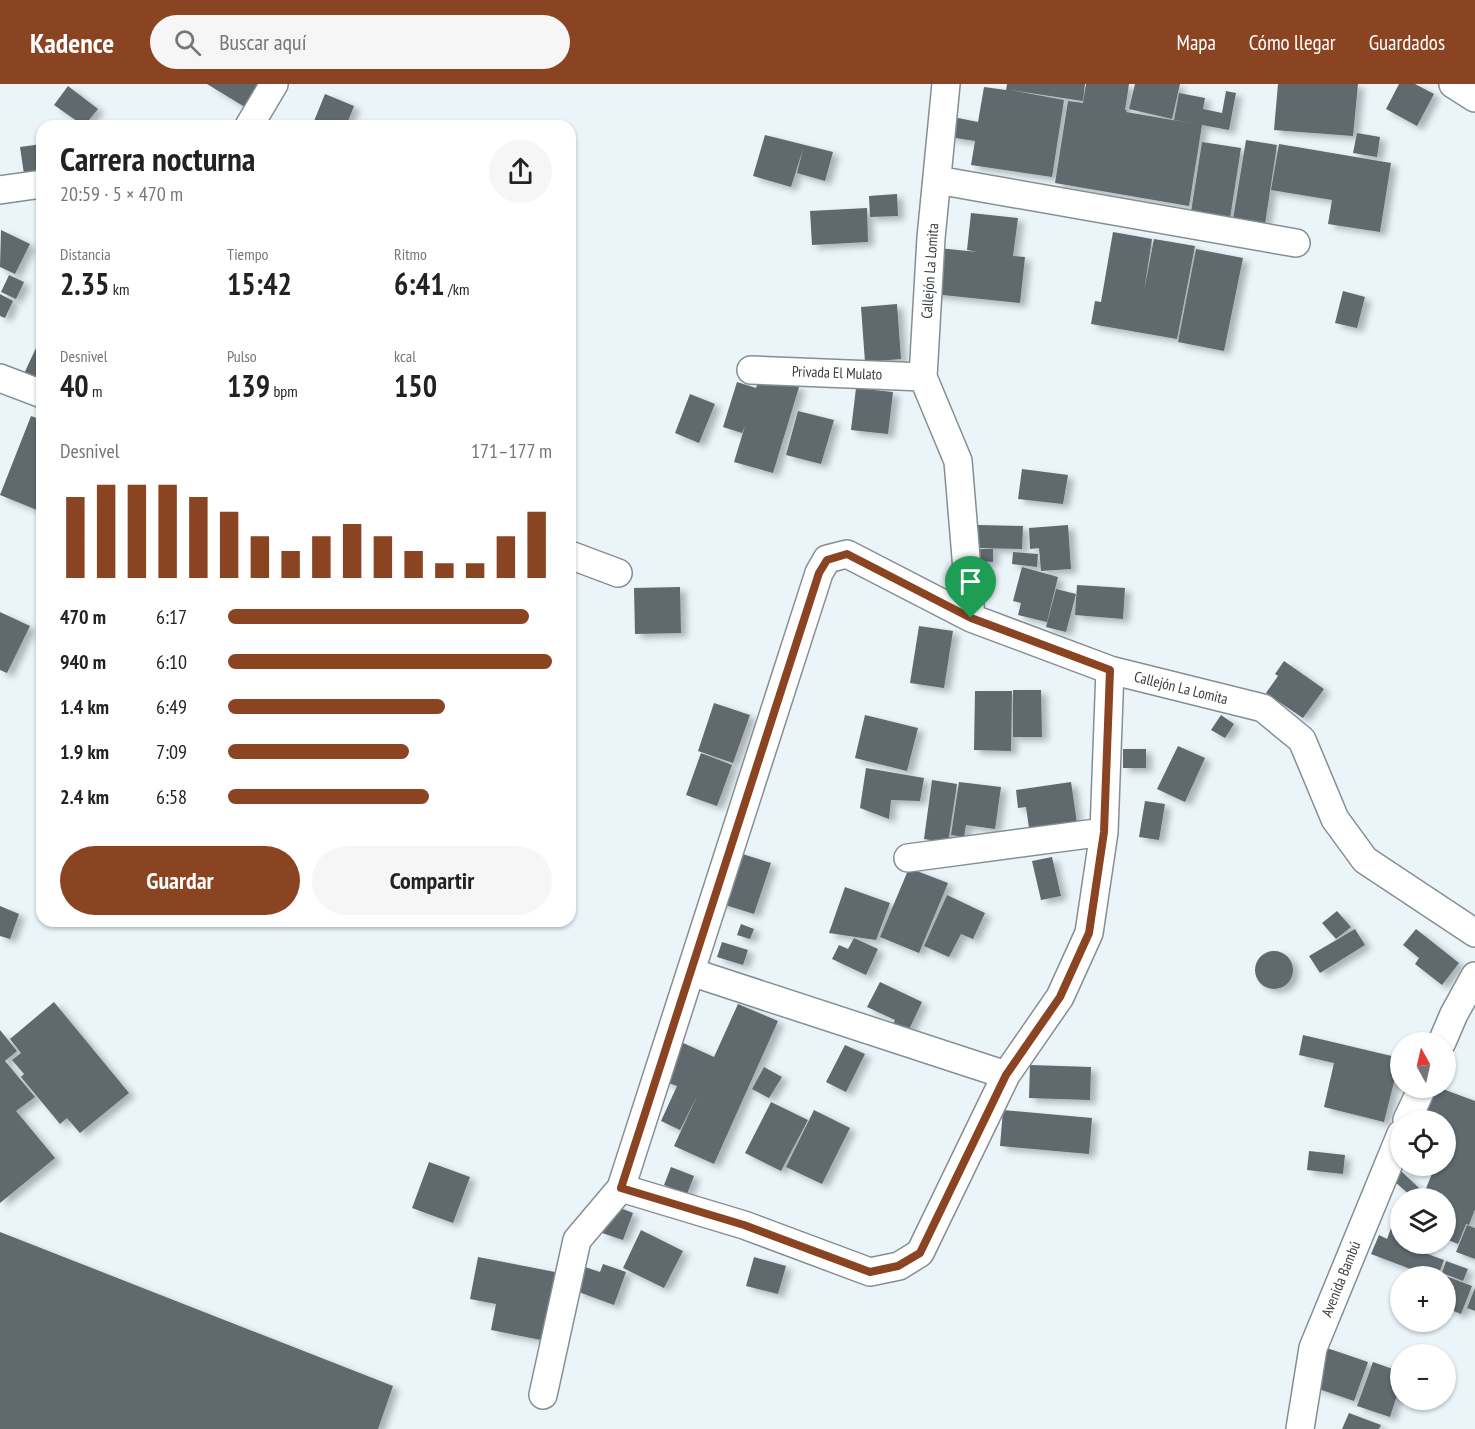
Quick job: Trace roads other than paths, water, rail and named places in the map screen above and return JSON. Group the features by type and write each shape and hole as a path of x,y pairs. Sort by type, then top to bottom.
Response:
{"street":[{"path":"253,120 274,84"},
{"name":"Callejón La Lomita","path":"946,84 923,377 958,461 971,618 1110,670 1263,708 1302,740 1335,819 1365,860 1475,933"},
{"path":"1453,84 1475,98"},
{"path":"937,180 1296,243"},
{"path":"0,190 36,185"},
{"name":"Privada El Mulato","path":"751,370 923,377"},
{"path":"0,378 36,392"},
{"path":"543,1395 577,1240 621,1188 819,573 827,560 847,554 971,618"},
{"path":"576,557 618,573"},
{"path":"621,1188 744,1225 870,1272 898,1266 920,1253 1006,1075 1060,997 1089,933 1104,832 1110,670"},
{"path":"908,858 1104,832"},
{"path":"691,972 1006,1075"},
{"path":"1447,1032 1475,976"},
{"name":"Avenida Bambú","path":"1300,1429 1313,1348 1390,1161"}]}
